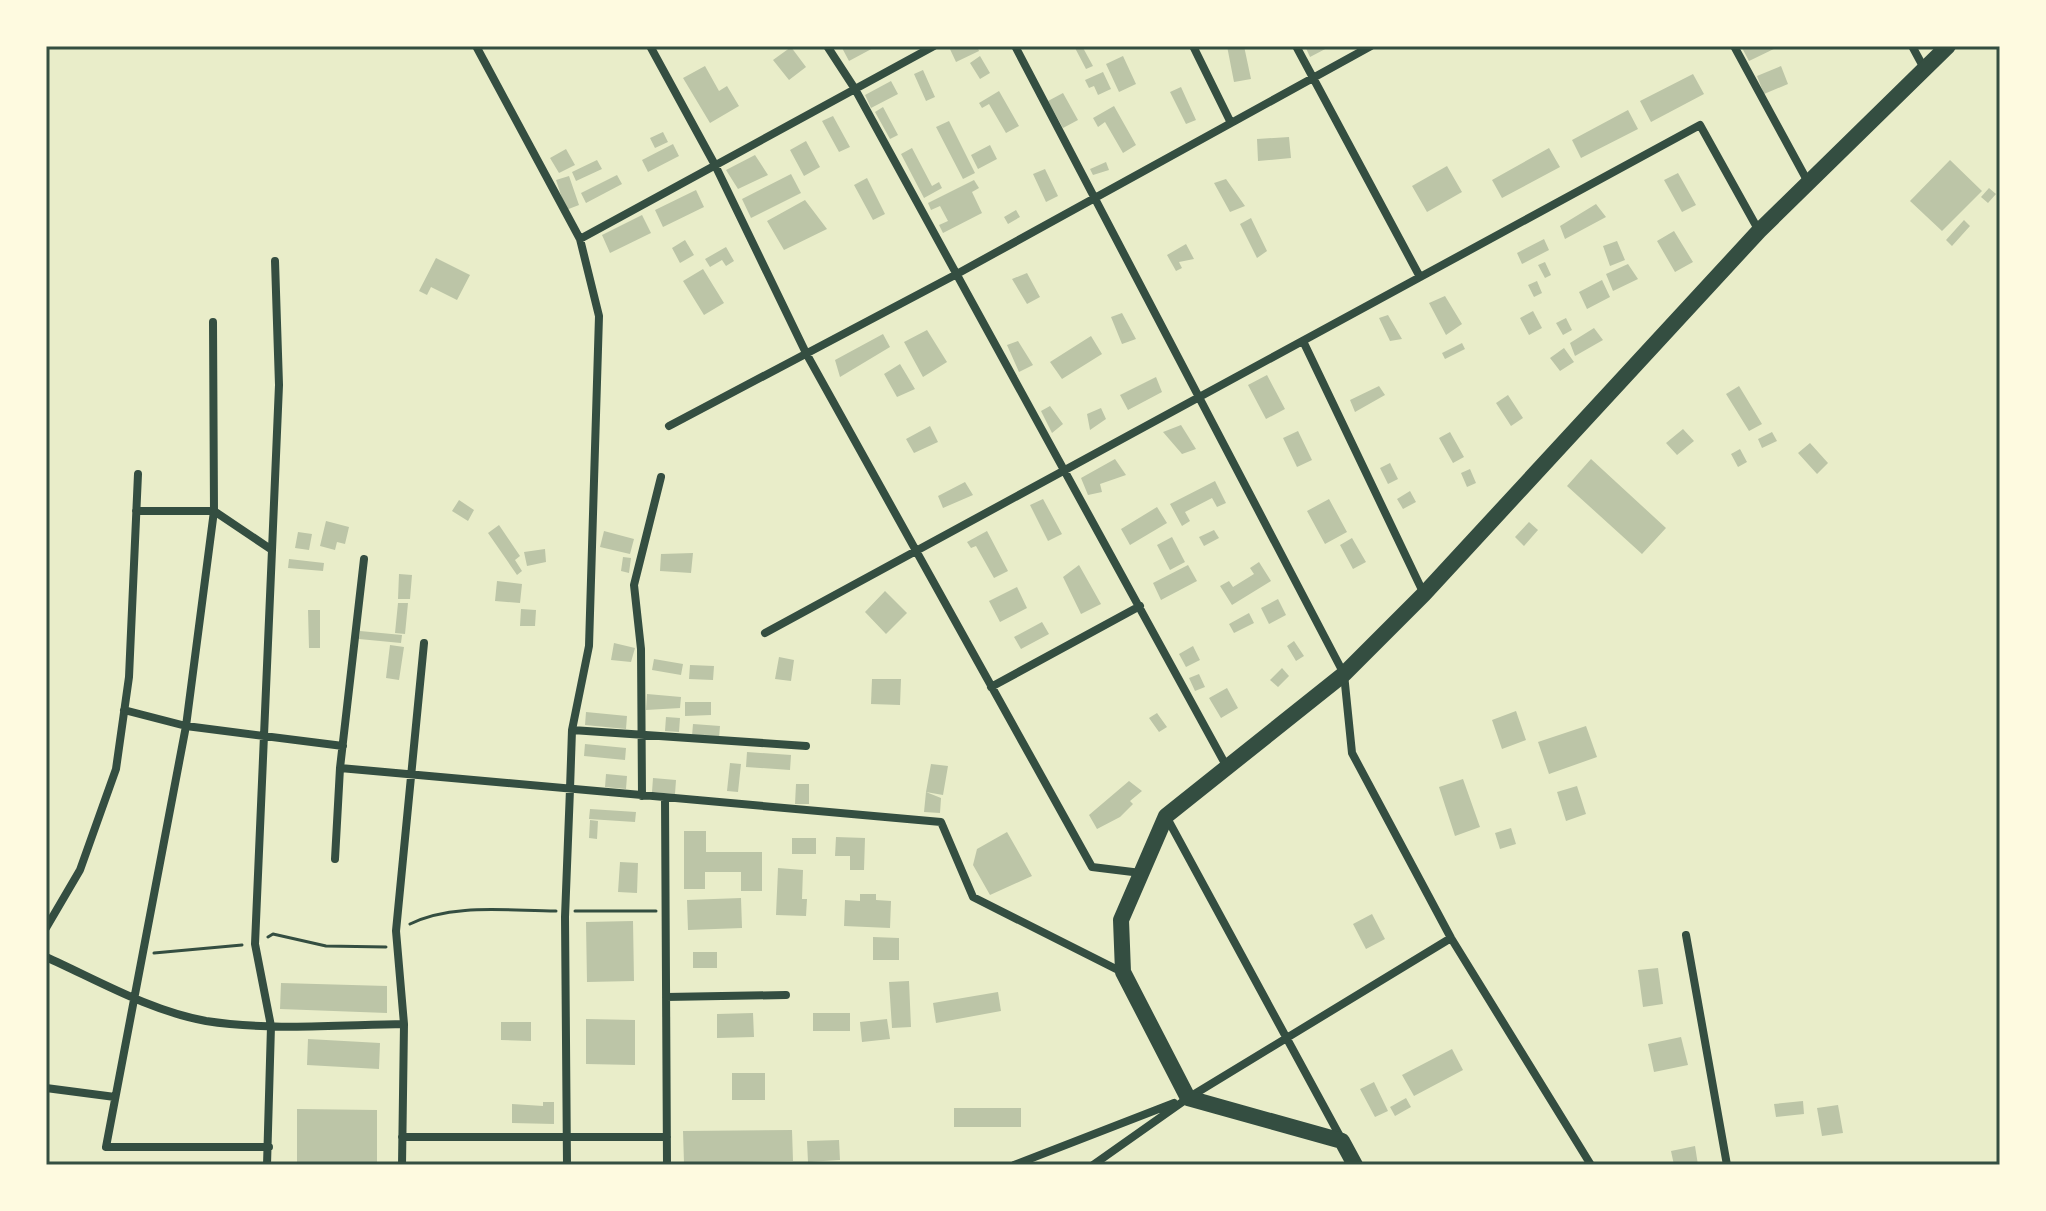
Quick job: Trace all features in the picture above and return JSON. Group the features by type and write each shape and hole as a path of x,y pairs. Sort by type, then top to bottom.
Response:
{"main road":[{"path":"1355,1165 1342,1141 1188,1098 1123,972 1121,920 1166,816 1344,674 1424,594 1759,231 1948,46"}],"street":[{"path":"476,46 580,239 599,316 589,646 572,730 565,917 567,1165"},
{"path":"650,46 715,165 806,353 1092,867 1141,873"},
{"path":"827,46 855,89 955,275 1066,469 1228,769"},
{"path":"580,239 934,46"},
{"path":"1015,46 1092,199 1201,396 1344,674 1352,753 1451,938 1591,1165"},
{"path":"1193,46 1231,123"},
{"path":"1296,46 1420,277"},
{"path":"669,426 955,275 1371,46"},
{"path":"1734,46 1808,182"},
{"path":"1912,46 1925,70"},
{"path":"765,633 1700,125 1759,231"},
{"path":"267,1165 271,1026 255,944 279,385 275,261"},
{"path":"213,322 214,511 186,726 106,1147 269,1147"},
{"path":"1303,341 1424,594"},
{"path":"46,928 80,870 116,769 124,710 138,474"},
{"path":"642,796 639,737 641,649 634,585 661,477"},
{"path":"136,511 214,511 272,550"},
{"path":"335,859 340,768 364,559"},
{"path":"991,687 1140,606"},
{"path":"402,1165 404,1024 396,931 424,643"},
{"path":"124,710 186,726 343,746"},
{"path":"572,730 639,737 806,746"},
{"path":"340,768 941,822 973,897 1123,972"},
{"path":"665,798 667,1165"},
{"path":"1166,816 1342,1141"},
{"path":"1686,935 1727,1165"},
{"path":"1093,1165 1188,1098 1451,938"},
{"path":"46,957 134,998 204,1020 271,1026 404,1024"},
{"path":"666,997 786,995"},
{"path":"46,1088 115,1097"},
{"path":"1014,1165 1188,1098"},
{"path":"402,1137 667,1137"}],"building":[{"path":"841,46 877,46 849,61"},
{"path":"977,46 979,51 956,62 949,47"},
{"path":"1074,46 1082,46 1093,66 1086,69"},
{"path":"1227,46 1244,46 1251,79 1234,82"},
{"path":"1305,46 1331,46 1310,57"},
{"path":"1741,46 1780,46 1749,61"},
{"path":"791,47 806,67 789,80 773,60"},
{"path":"980,56 990,73 980,79 970,63"},
{"path":"1123,56 1136,84 1119,92 1106,64"},
{"path":"705,66 719,91 727,86 739,106 710,123 683,78"},
{"path":"1781,66 1788,84 1764,94 1757,76"},
{"path":"923,70 935,97 926,101 914,74"},
{"path":"1103,72 1111,89 1098,95 1094,86 1089,88 1085,80"},
{"path":"1693,74 1704,94 1651,122 1640,101"},
{"path":"891,81 898,94 871,108 865,95"},
{"path":"1181,87 1196,120 1186,124 1170,92"},
{"path":"999,91 1019,126 1006,133 989,104 982,108 979,103"},
{"path":"1063,93 1078,120 1063,128 1048,101"},
{"path":"1114,106 1136,145 1123,153 1105,122 1098,127 1093,118"},
{"path":"883,107 898,135 890,139 875,112"},
{"path":"1628,110 1638,129 1581,158 1572,140"},
{"path":"833,116 850,147 839,152 822,121"},
{"path":"949,121 975,173 963,179 936,127"},
{"path":"663,132 668,142 655,148 650,138"},
{"path":"1289,137 1291,158 1258,161 1257,139"},
{"path":"806,141 820,167 804,176 790,150"},
{"path":"673,144 679,156 648,172 642,160"},
{"path":"990,145 997,159 978,169 971,155"},
{"path":"912,148 932,186 939,182 942,188 924,198 901,154"},
{"path":"1549,148 1560,167 1502,198 1492,180"},
{"path":"566,149 575,165 559,173 550,158"},
{"path":"755,155 768,175 738,189 726,170"},
{"path":"597,160 602,169 576,181 572,172"},
{"path":"1950,160 1982,191 1942,231 1910,201"},
{"path":"1106,162 1109,170 1093,175 1090,169"},
{"path":"1447,166 1462,192 1427,212 1412,186"},
{"path":"1045,169 1058,196 1046,202 1033,174"},
{"path":"1678,173 1696,205 1682,212 1664,180"},
{"path":"791,174 801,193 751,218 742,199"},
{"path":"617,175 622,184 586,203 581,193"},
{"path":"569,176 579,205 566,210 556,180"},
{"path":"867,178 885,214 873,220 854,185"},
{"path":"1226,179 1245,206 1230,212 1214,183"},
{"path":"974,180 979,188 972,192 982,213 943,233 939,225 948,221 940,206 931,210 928,203"},
{"path":"1989,188 1996,194 1988,203 1981,197"},
{"path":"696,190 704,207 663,227 655,210"},
{"path":"805,200 827,229 784,250 767,221"},
{"path":"1596,204 1606,217 1565,239 1560,226"},
{"path":"1016,210 1020,217 1008,224 1004,217"},
{"path":"642,215 651,233 610,253 602,235"},
{"path":"1251,218 1267,251 1257,258 1240,224"},
{"path":"1964,220 1970,226 1952,246 1946,240"},
{"path":"1674,231 1693,262 1675,272 1657,241"},
{"path":"1544,239 1549,250 1522,264 1517,253"},
{"path":"685,240 694,255 680,263 672,248"},
{"path":"1617,241 1625,260 1610,266 1603,246"},
{"path":"1186,244 1194,259 1179,262 1182,268 1176,271 1167,255"},
{"path":"726,247 734,261 726,266 722,260 710,267 705,259"},
{"path":"436,258 470,275 457,300 431,287 427,295 419,291"},
{"path":"1545,262 1551,275 1545,278 1538,265"},
{"path":"1628,264 1638,279 1613,291 1606,274"},
{"path":"703,269 724,303 704,315 683,281"},
{"path":"1027,273 1040,297 1027,304 1012,279"},
{"path":"1602,280 1610,297 1587,309 1579,292"},
{"path":"1537,281 1542,293 1534,297 1528,285"},
{"path":"1445,296 1462,324 1446,335 1429,303"},
{"path":"1533,311 1542,328 1529,335 1520,318"},
{"path":"1122,313 1136,339 1122,344 1111,317"},
{"path":"1388,315 1402,339 1390,341 1379,318"},
{"path":"1566,318 1572,330 1563,335 1556,323"},
{"path":"1594,328 1603,340 1575,356 1570,343"},
{"path":"927,330 947,362 923,377 904,342"},
{"path":"883,334 890,347 840,377 835,360"},
{"path":"1091,336 1102,354 1062,379 1050,362"},
{"path":"1018,341 1033,365 1019,372 1007,345"},
{"path":"1462,343 1465,349 1445,359 1442,353"},
{"path":"1564,348 1574,362 1560,371 1550,358"},
{"path":"900,364 915,389 897,397 884,374"},
{"path":"1267,375 1285,409 1266,419 1248,385"},
{"path":"1156,377 1162,392 1128,410 1120,395"},
{"path":"1379,386 1385,395 1355,412 1350,400"},
{"path":"1739,386 1762,424 1749,431 1726,394"},
{"path":"1508,395 1523,418 1511,426 1496,403"},
{"path":"1050,406 1063,424 1052,433 1041,411"},
{"path":"1101,408 1106,419 1090,430 1087,414"},
{"path":"1181,425 1196,449 1182,454 1163,432"},
{"path":"930,426 938,442 914,453 906,439"},
{"path":"1683,429 1694,441 1677,455 1666,443"},
{"path":"1298,431 1312,460 1297,467 1283,438"},
{"path":"1450,432 1464,457 1453,463 1439,438"},
{"path":"1772,432 1777,441 1762,448 1758,439"},
{"path":"1810,443 1828,463 1817,474 1798,453"},
{"path":"1740,449 1747,462 1738,467 1731,454"},
{"path":"1115,459 1126,475 1100,484 1102,492 1088,495 1081,478"},
{"path":"1591,459 1666,528 1642,554 1567,486"},
{"path":"1390,463 1398,479 1388,484 1380,468"},
{"path":"1470,469 1476,483 1467,487 1461,473"},
{"path":"1215,481 1226,503 1217,507 1212,498 1185,512 1190,521 1182,526 1170,504"},
{"path":"965,482 973,495 943,508 938,496"},
{"path":"1410,491 1416,502 1403,509 1397,499"},
{"path":"1043,499 1062,534 1048,541 1030,505"},
{"path":"1329,499 1347,532 1325,544 1307,511"},
{"path":"459,500 474,510 468,521 452,511"},
{"path":"1157,507 1167,523 1130,545 1121,529"},
{"path":"326,521 349,527 345,544 337,542 335,550 320,546"},
{"path":"1529,522 1538,530 1524,546 1515,537"},
{"path":"499,525 520,556 515,560 522,571 517,575 488,533"},
{"path":"1214,530 1219,538 1204,546 1199,537"},
{"path":"604,531 634,539 630,554 600,547"},
{"path":"987,531 1008,571 994,578 976,546 971,548 967,542"},
{"path":"298,532 312,534 309,550 295,548"},
{"path":"1172,537 1185,562 1170,570 1157,545"},
{"path":"1352,538 1366,562 1353,569 1340,545"},
{"path":"545,549 546,562 527,566 524,552"},
{"path":"693,553 691,573 660,571 661,554"},
{"path":"623,557 631,558 629,573 621,571"},
{"path":"289,559 324,563 323,571 288,568"},
{"path":"1259,562 1271,581 1232,605 1220,586 1229,581 1233,587 1254,574 1250,568"},
{"path":"1079,565 1101,604 1081,614 1063,577"},
{"path":"1188,565 1197,581 1161,600 1153,583"},
{"path":"399,574 412,575 410,599 398,599"},
{"path":"497,581 522,584 520,603 495,601"},
{"path":"1017,587 1027,608 1000,622 989,601"},
{"path":"885,591 907,613 886,634 865,612"},
{"path":"1278,599 1286,615 1269,624 1261,608"},
{"path":"398,603 408,603 405,634 395,633"},
{"path":"521,609 536,610 535,626 520,626"},
{"path":"308,610 320,610 320,648 309,648"},
{"path":"1249,613 1254,623 1234,633 1229,624"},
{"path":"1042,622 1049,634 1021,649 1014,637"},
{"path":"360,631 402,635 401,643 359,639"},
{"path":"1294,641 1304,656 1296,661 1287,646"},
{"path":"614,643 635,648 631,662 611,660"},
{"path":"390,645 404,647 399,680 386,678"},
{"path":"1193,646 1200,660 1186,667 1179,654"},
{"path":"779,657 794,660 791,681 775,679"},
{"path":"654,659 683,664 681,675 652,670"},
{"path":"690,665 714,666 713,680 689,679"},
{"path":"1282,668 1289,676 1278,687 1270,680"},
{"path":"1199,674 1205,687 1195,691 1189,678"},
{"path":"872,679 901,679 900,705 871,704"},
{"path":"1227,688 1238,708 1221,718 1209,698"},
{"path":"647,694 681,697 680,708 646,710"},
{"path":"685,702 711,702 711,715 685,716"},
{"path":"1516,711 1526,740 1502,749 1492,720"},
{"path":"586,712 627,716 626,729 585,725"},
{"path":"1157,713 1167,727 1159,732 1149,718"},
{"path":"666,717 680,718 679,732 665,731"},
{"path":"693,724 720,726 719,738 692,736"},
{"path":"1586,726 1597,757 1549,774 1538,742"},
{"path":"585,744 626,748 625,760 584,756"},
{"path":"747,752 791,755 790,770 746,767"},
{"path":"730,763 741,764 738,792 727,791"},
{"path":"931,764 948,766 943,795 926,792"},
{"path":"606,774 627,776 626,789 605,787"},
{"path":"653,778 676,780 675,794 652,792"},
{"path":"1463,779 1480,827 1455,836 1439,787"},
{"path":"1129,781 1142,791 1130,801 1133,804 1120,817 1097,829 1089,815"},
{"path":"796,784 809,784 809,804 795,804"},
{"path":"1577,786 1586,814 1566,821 1557,792"},
{"path":"926,792 941,798 940,813 924,812"},
{"path":"590,809 636,812 635,822 589,819"},
{"path":"590,820 598,821 597,839 589,838"},
{"path":"1511,828 1516,844 1500,849 1495,833"},
{"path":"684,831 706,831 706,852 762,852 762,891 741,891 741,872 705,872 705,889 684,889"},
{"path":"1007,832 1032,876 990,895 973,865 977,849"},
{"path":"836,837 865,838 864,870 850,870 850,856 835,856"},
{"path":"792,838 816,838 816,854 792,854"},
{"path":"620,862 638,863 637,893 618,892"},
{"path":"778,868 803,870 802,899 807,899 806,916 776,915"},
{"path":"860,894 876,894 876,900 891,901 890,928 844,926 845,900 860,901"},
{"path":"741,898 742,928 688,930 687,900"},
{"path":"1372,914 1385,939 1366,949 1353,924"},
{"path":"633,921 634,981 587,982 586,922"},
{"path":"873,937 899,938 899,960 873,960"},
{"path":"693,952 717,952 717,968 693,968"},
{"path":"1658,968 1663,1004 1643,1007 1638,970"},
{"path":"909,981 911,1027 892,1028 889,982"},
{"path":"281,983 387,986 387,1013 280,1009"},
{"path":"998,992 1001,1011 936,1023 933,1003"},
{"path":"753,1013 754,1037 717,1038 717,1014"},
{"path":"813,1013 850,1013 850,1031 813,1031"},
{"path":"586,1019 635,1020 635,1065 586,1064"},
{"path":"887,1019 890,1039 862,1042 860,1022"},
{"path":"501,1022 531,1022 531,1041 501,1040"},
{"path":"1681,1037 1688,1065 1654,1072 1648,1044"},
{"path":"308,1039 380,1043 379,1069 307,1065"},
{"path":"1452,1049 1463,1070 1414,1096 1402,1075"},
{"path":"732,1073 765,1073 765,1100 732,1100"},
{"path":"1374,1082 1388,1111 1375,1117 1360,1089"},
{"path":"1406,1098 1411,1107 1395,1116 1390,1107"},
{"path":"1803,1101 1804,1114 1776,1117 1774,1104"},
{"path":"543,1102 554,1102 554,1124 512,1123 512,1104 543,1106"},
{"path":"1838,1105 1843,1133 1822,1136 1817,1108"},
{"path":"954,1108 1021,1108 1021,1127 954,1127"},
{"path":"297,1109 377,1110 377,1165 297,1163"},
{"path":"792,1130 793,1161 684,1163 683,1131"},
{"path":"839,1140 840,1160 808,1162 807,1141"},
{"path":"1695,1146 1698,1165 1674,1165 1671,1151"}]}
